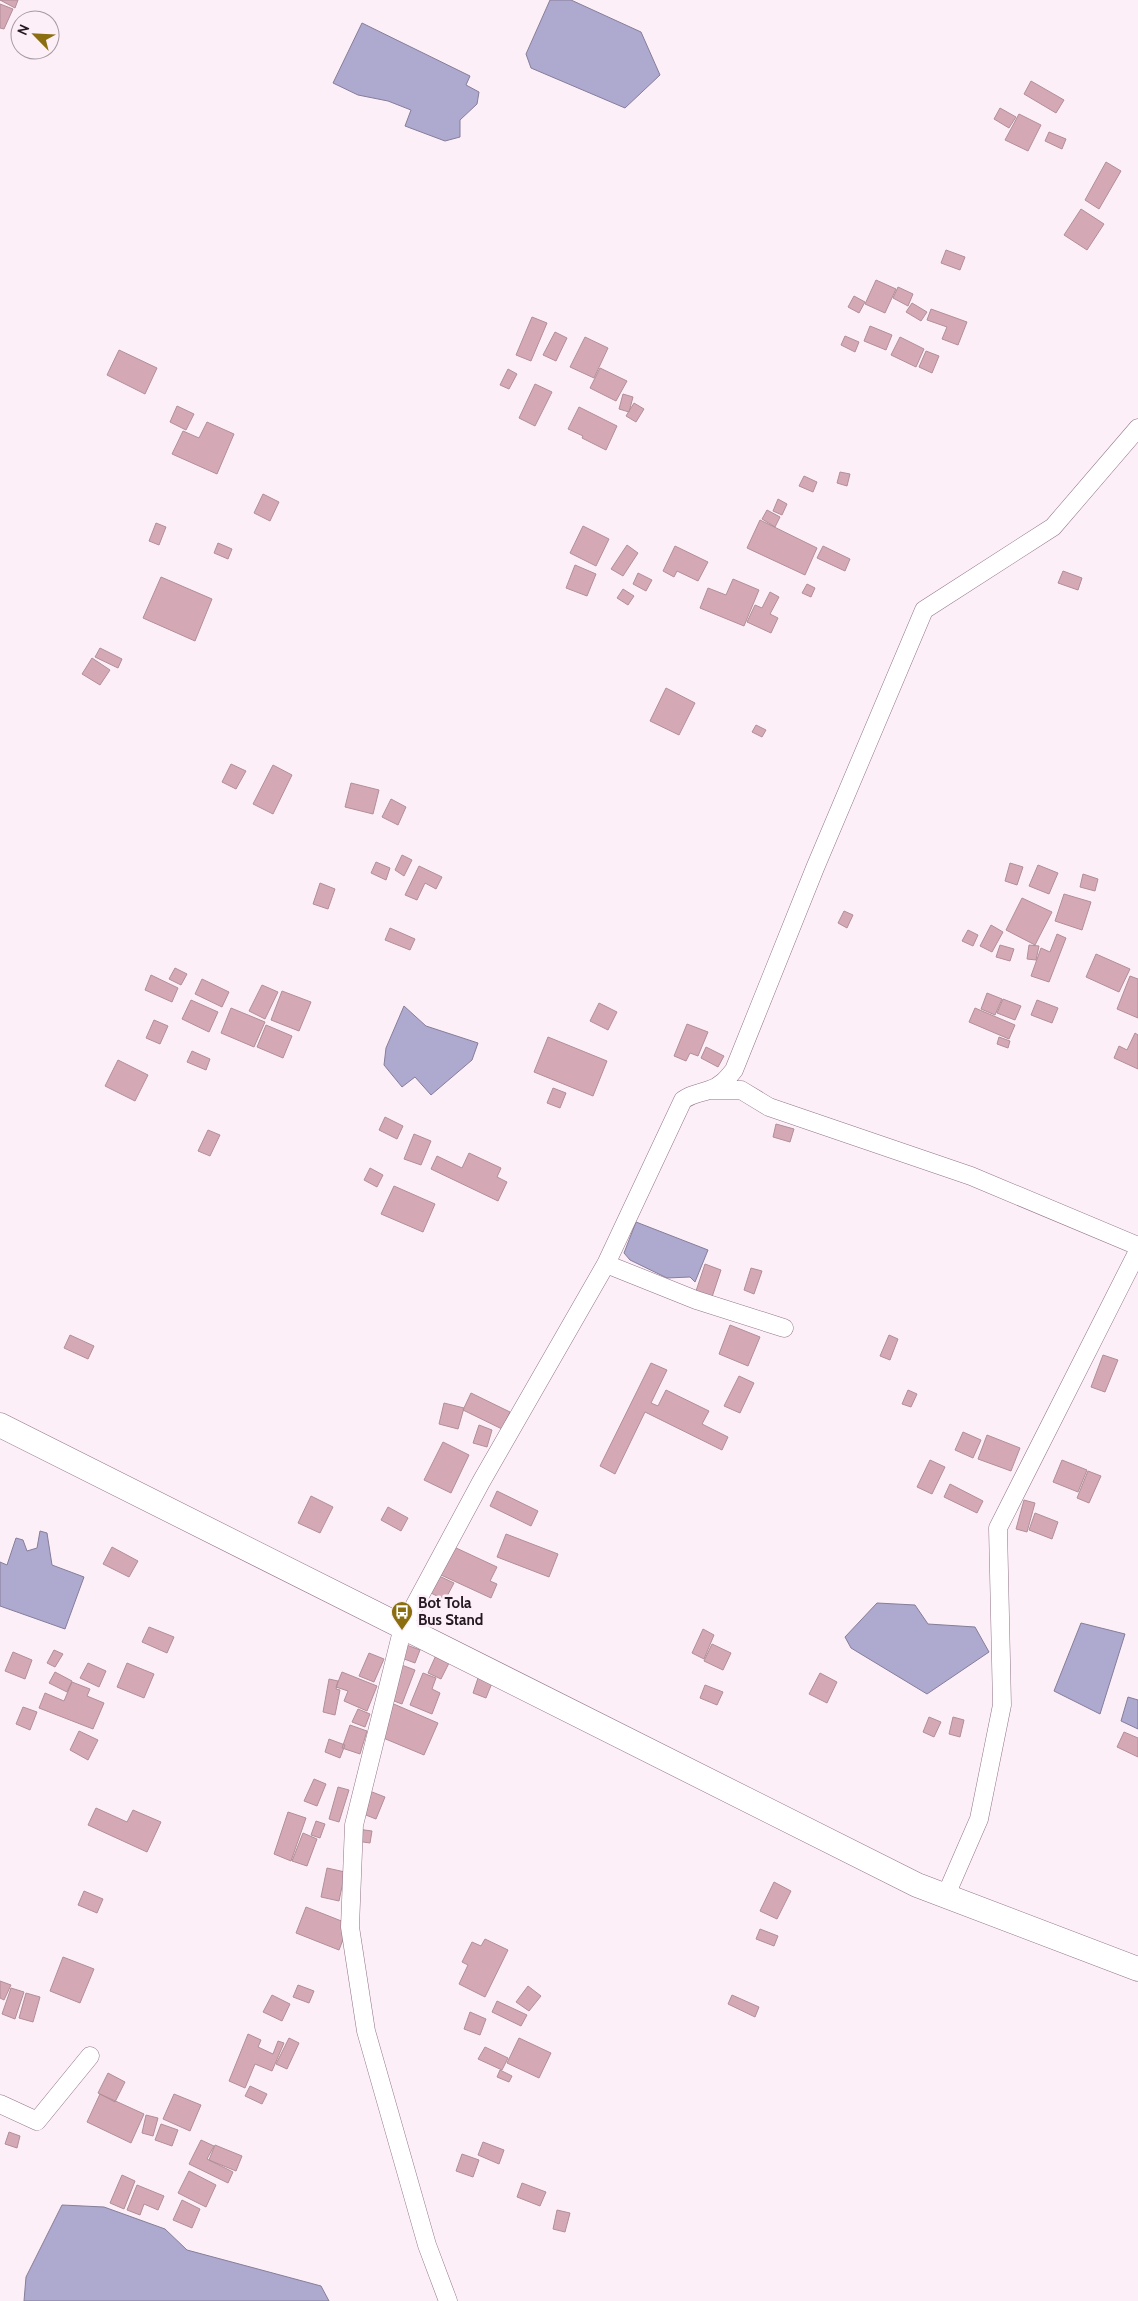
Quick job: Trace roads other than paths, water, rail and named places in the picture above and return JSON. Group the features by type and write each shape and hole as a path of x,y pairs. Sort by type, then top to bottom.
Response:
{"main road":[{"path":"0,1425 908,1880 1138,1969"}],"street":[{"path":"709,1090 722,1084 734,1070 741,1056 816,868 924,610 1053,527 1138,428"},
{"path":"448,2301 427,2245 366,2030 350,1927 354,1825 403,1627 481,1482 606,1264 683,1100 694,1093 709,1090 741,1090 769,1107 971,1176 1138,1246"},
{"path":"946,1895 979,1819 1002,1705 998,1528 1138,1251"},
{"path":"606,1264 696,1300 784,1328"},
{"path":"0,2104 38,2121 90,2056"}],"place":[{"name":"Bot Tola Bus Stand","path":"402,1631"}]}
